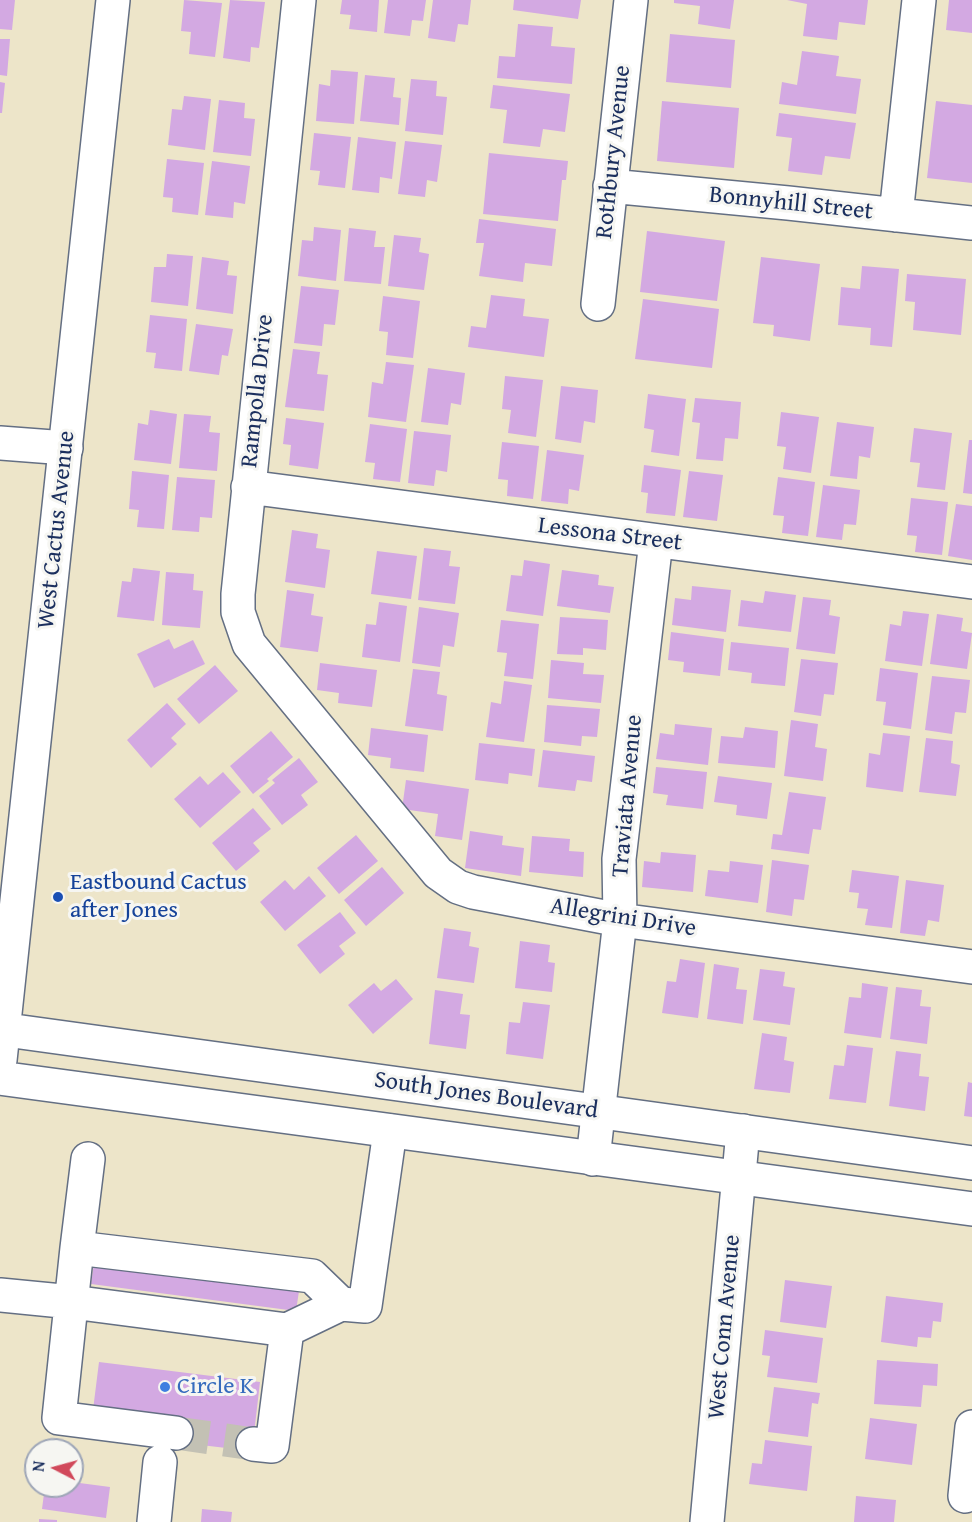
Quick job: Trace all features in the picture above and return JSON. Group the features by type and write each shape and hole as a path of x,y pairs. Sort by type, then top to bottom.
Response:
{"street":[{"name":"West Cactus Avenue","path":"1,1039 113,0"},
{"name":"Rampolla Drive","path":"299,0 248,487 238,612 249,644 335,750"},
{"name":"Rothbury Avenue","path":"598,304 631,0"},
{"path":"896,215 919,0"},
{"name":"Bonnyhill Street","path":"610,186 972,223"},
{"path":"0,443 66,448"},
{"name":"Lessona Street","path":"248,487 972,582"},
{"name":"Traviata Avenue","path":"592,1159 620,920 619,859 656,541"},
{"name":"Allegrini Drive","path":"335,750 438,873 458,887 473,892 620,920 972,966"},
{"name":"South Jones Boulevard","path":"1,1039 598,1112 972,1163"},
{"name":"South Jones Boulevard","path":"0,1078 972,1209"},
{"path":"0,1295 286,1330 341,1304 366,1306 390,1131"},
{"name":"West Conn Avenue","path":"707,1522 743,1131"},
{"path":"88,1159 59,1418 176,1433"},
{"path":"77,1248 312,1276 341,1304"},
{"path":"262,1445 286,1330"},
{"path":"964,1496 972,1427"},
{"path":"154,1522 160,1462"}],"building":[{"path":"0,0 15,0 12,30 0,29"},
{"path":"184,0 222,3 215,57 189,54 191,32 181,31"},
{"path":"230,0 265,2 259,48 251,47 250,62 223,58"},
{"path":"342,0 379,0 377,32 349,29 351,15 340,14"},
{"path":"388,0 426,0 423,21 412,20 410,36 384,33"},
{"path":"433,0 471,0 468,25 458,24 455,42 428,38"},
{"path":"514,0 581,0 578,19 513,10"},
{"path":"674,0 734,0 730,29 698,24 700,6 674,3"},
{"path":"787,0 868,0 865,25 839,22 837,40 803,36 807,4"},
{"path":"949,0 972,0 972,33 946,30"},
{"path":"518,24 553,27 551,46 575,48 572,84 497,78 499,56 515,57"},
{"path":"670,34 735,40 731,88 666,82"},
{"path":"0,39 10,39 7,76 0,75"},
{"path":"802,51 839,56 836,76 861,79 856,114 779,104 782,82 797,85"},
{"path":"331,70 358,72 354,124 316,121 319,84 330,86"},
{"path":"365,75 395,78 393,97 401,98 399,125 360,121"},
{"path":"411,79 437,81 436,96 447,97 443,135 405,131"},
{"path":"0,82 5,83 2,113 0,113"},
{"path":"493,85 570,94 565,132 543,129 540,147 503,143 507,110 490,108"},
{"path":"184,96 211,99 205,150 168,145 172,109 182,110"},
{"path":"219,100 245,103 244,118 255,119 251,156 213,152"},
{"path":"662,101 739,108 734,168 657,161"},
{"path":"936,101 972,105 972,183 927,178"},
{"path":"779,113 856,123 850,159 825,156 822,175 788,171 792,138 776,136"},
{"path":"314,133 351,137 345,188 318,185 320,171 310,170"},
{"path":"358,137 396,142 392,179 380,177 379,193 352,190"},
{"path":"405,141 442,145 437,182 427,180 425,197 398,194"},
{"path":"489,153 568,161 566,180 562,180 558,221 483,214"},
{"path":"167,159 204,163 198,215 172,212 173,198 163,197"},
{"path":"212,161 250,166 245,204 234,202 233,218 205,215"},
{"path":"479,219 556,229 552,266 525,263 523,282 479,276 484,243 476,243"},
{"path":"314,227 341,230 336,281 298,276 302,240 313,241"},
{"path":"349,228 376,231 374,247 385,247 381,284 344,281"},
{"path":"647,231 725,241 717,301 640,292"},
{"path":"394,235 421,238 419,252 429,254 424,290 388,286"},
{"path":"167,254 193,256 188,306 151,302 154,267 166,267"},
{"path":"202,257 229,261 227,275 237,276 233,314 196,309"},
{"path":"761,257 820,264 810,341 773,336 774,325 753,323"},
{"path":"862,266 899,269 892,347 870,345 871,328 838,325 841,287 860,289"},
{"path":"907,274 966,279 961,335 913,330 915,302 905,301"},
{"path":"301,286 339,290 335,325 324,324 322,346 294,343"},
{"path":"491,295 525,299 523,316 549,319 544,357 468,347 471,326 486,328"},
{"path":"383,296 420,301 413,358 386,355 388,332 379,331"},
{"path":"643,299 719,309 712,368 635,359"},
{"path":"150,315 187,319 182,371 154,368 156,353 146,352"},
{"path":"196,324 233,329 228,356 222,355 219,375 189,371"},
{"path":"293,349 320,352 317,374 328,375 324,411 285,407"},
{"path":"386,362 414,365 406,422 368,417 372,382 383,384"},
{"path":"428,368 465,373 461,405 451,403 448,425 421,422"},
{"path":"505,376 543,380 536,437 508,433 511,410 502,409"},
{"path":"561,386 598,390 595,423 584,421 581,443 555,439"},
{"path":"648,394 686,399 679,456 651,452 654,430 644,428"},
{"path":"695,398 741,402 738,439 725,438 723,461 696,459 700,423 692,422"},
{"path":"150,410 177,414 171,464 134,460 138,423 148,425"},
{"path":"781,412 819,417 811,473 783,469 786,447 777,446"},
{"path":"184,414 211,416 209,432 220,433 217,471 179,468"},
{"path":"286,418 324,423 318,469 289,465 291,445 283,444"},
{"path":"837,422 874,427 870,458 859,456 857,479 830,476"},
{"path":"370,424 407,429 400,482 373,479 375,463 365,462"},
{"path":"914,428 952,433 945,490 917,487 920,463 910,462"},
{"path":"414,431 451,435 447,472 436,470 434,486 408,483"},
{"path":"969,440 972,440 972,494 963,493"},
{"path":"502,442 539,446 533,499 507,496 508,480 498,479"},
{"path":"547,450 584,455 579,491 569,489 568,504 541,501"},
{"path":"644,465 681,470 675,516 646,513 648,493 641,492"},
{"path":"132,471 169,475 164,529 137,527 139,510 129,509"},
{"path":"689,471 723,475 717,521 683,517"},
{"path":"177,477 215,480 212,518 200,517 199,532 172,530"},
{"path":"778,477 815,482 808,536 782,533 784,516 773,515"},
{"path":"823,485 860,490 856,525 844,524 842,540 816,537"},
{"path":"911,498 948,502 942,555 915,552 917,536 907,535"},
{"path":"956,504 972,506 972,560 948,556"},
{"path":"292,530 318,534 316,548 330,550 325,588 285,582"},
{"path":"424,548 451,551 449,566 460,567 455,604 418,600"},
{"path":"377,551 417,556 411,599 371,594"},
{"path":"524,560 550,564 543,616 506,611 511,575 522,576"},
{"path":"133,568 160,571 154,621 117,617 122,581 131,582"},
{"path":"562,570 599,575 598,585 614,587 610,613 557,606"},
{"path":"166,572 194,574 193,590 203,591 200,628 162,625"},
{"path":"692,586 731,590 726,632 672,625 675,598 691,600"},
{"path":"287,590 314,594 311,615 323,617 318,652 280,647"},
{"path":"765,591 796,595 791,632 738,626 741,600 763,603"},
{"path":"803,597 831,600 829,615 840,617 835,654 796,649"},
{"path":"379,602 407,606 400,662 362,657 366,624 376,625"},
{"path":"419,607 459,613 454,647 443,645 440,667 412,663"},
{"path":"903,611 929,614 922,666 885,661 890,624 901,626"},
{"path":"937,614 963,618 961,631 972,633 967,669 930,664"},
{"path":"560,617 608,620 606,650 583,648 583,655 557,654"},
{"path":"501,620 539,624 533,679 504,676 507,653 497,652"},
{"path":"671,632 724,639 720,676 683,672 684,662 668,660"},
{"path":"169,639 174,649 193,640 205,664 154,688 137,654"},
{"path":"731,642 789,648 785,686 751,683 752,673 728,670"},
{"path":"801,659 838,663 834,695 824,694 821,716 794,712"},
{"path":"551,660 584,663 583,674 604,675 601,703 548,698"},
{"path":"320,663 377,670 372,707 338,703 339,693 317,690"},
{"path":"215,665 238,691 199,724 177,699"},
{"path":"880,668 918,673 911,729 883,725 886,702 876,701"},
{"path":"413,669 440,672 437,694 447,696 443,731 405,726"},
{"path":"932,676 970,680 966,713 955,712 952,734 925,730"},
{"path":"504,681 532,685 524,742 486,737 491,702 501,704"},
{"path":"167,703 186,724 171,738 177,744 151,768 127,740"},
{"path":"547,705 600,709 597,737 582,736 581,746 544,742"},
{"path":"791,720 818,724 815,747 827,749 823,781 784,776"},
{"path":"675,724 712,728 708,765 656,759 660,733 674,735"},
{"path":"745,727 778,731 775,768 718,763 721,736 743,738"},
{"path":"371,728 428,735 424,772 390,768 391,758 368,755"},
{"path":"271,731 293,757 253,794 230,766"},
{"path":"883,733 910,736 903,792 866,787 869,753 880,755"},
{"path":"926,738 953,741 951,763 960,765 956,796 919,792"},
{"path":"479,743 535,749 532,776 509,773 508,784 475,780"},
{"path":"543,750 595,756 592,782 577,780 575,791 538,787"},
{"path":"299,758 318,782 301,795 308,805 282,825 259,796 275,783 272,780"},
{"path":"656,767 707,772 703,809 666,805 668,795 653,793"},
{"path":"223,772 241,792 200,828 174,799 200,776 208,785"},
{"path":"718,776 772,783 767,819 736,815 737,805 714,802"},
{"path":"406,780 469,789 462,840 435,836 438,814 402,809"},
{"path":"789,792 826,797 821,830 813,829 809,854 771,849 773,834 782,835"},
{"path":"253,808 271,829 253,843 260,851 236,871 212,843"},
{"path":"470,831 503,836 502,845 524,848 521,876 465,868"},
{"path":"356,835 378,861 339,894 317,868"},
{"path":"532,836 570,839 569,851 584,852 583,877 529,872"},
{"path":"661,852 696,855 693,892 642,887 644,861 660,863"},
{"path":"772,860 809,865 804,900 794,899 792,916 766,912"},
{"path":"730,861 763,865 758,903 705,896 708,870 729,872"},
{"path":"382,867 404,893 366,926 344,900"},
{"path":"852,870 899,876 892,928 865,925 868,909 857,908 859,893 849,892"},
{"path":"309,876 326,896 285,931 260,902 285,880 294,890"},
{"path":"906,880 944,885 939,922 928,920 925,936 900,933"},
{"path":"340,912 356,933 339,946 345,954 320,974 297,945"},
{"path":"444,928 471,932 469,946 479,948 474,983 437,978"},
{"path":"520,941 550,945 548,962 555,963 552,992 515,988"},
{"path":"680,959 705,963 698,1018 662,1013 667,981 676,982"},
{"path":"714,964 739,968 736,989 747,990 743,1024 707,1019"},
{"path":"760,969 785,972 783,986 795,988 790,1025 753,1020"},
{"path":"396,979 413,999 373,1034 348,1005 374,983 381,991"},
{"path":"862,983 888,987 881,1038 844,1033 849,997 861,998"},
{"path":"896,987 922,990 920,1006 931,1007 927,1044 890,1039"},
{"path":"435,990 463,994 460,1014 470,1015 466,1049 429,1044"},
{"path":"523,1002 550,1005 543,1059 506,1054 509,1022 520,1023"},
{"path":"762,1033 787,1037 784,1060 794,1062 790,1093 754,1089"},
{"path":"847,1045 873,1048 866,1103 829,1099 834,1065 844,1066"},
{"path":"896,1051 921,1054 919,1076 929,1077 925,1111 889,1106"},
{"path":"968,1082 972,1083 972,1117 964,1116"},
{"name":"Circle K","path":"94,1263 299,1291 296,1311 91,1284"},
{"path":"785,1280 832,1286 826,1328 780,1322"},
{"path":"886,1296 943,1303 941,1322 933,1321 931,1338 918,1337 917,1347 881,1342"},
{"path":"765,1330 823,1338 817,1383 767,1377 770,1356 762,1355"},
{"path":"877,1360 938,1364 937,1386 923,1385 921,1407 874,1404"},
{"path":"99,1362 260,1382 252,1451 175,1442 93,1410"},
{"path":"774,1387 820,1393 818,1404 812,1403 808,1437 768,1432"},
{"path":"870,1418 917,1424 912,1465 865,1459"},
{"path":"765,1440 812,1446 807,1491 749,1484 752,1463 762,1464"},
{"path":"84,1484 110,1487 106,1518 42,1509 43,1498 84,1498"},
{"path":"856,1496 896,1500 894,1522 854,1522"},
{"path":"202,1509 232,1512 231,1522 201,1522"},
{"path":"39,1519 57,1520 57,1522 39,1522"}],"tunnel":[{"path":"176,1433 253,1444"}],"place":[{"name":"Eastbound Cactus after Jones","path":"58,897"},
{"name":"Circle K","path":"165,1387"}]}
